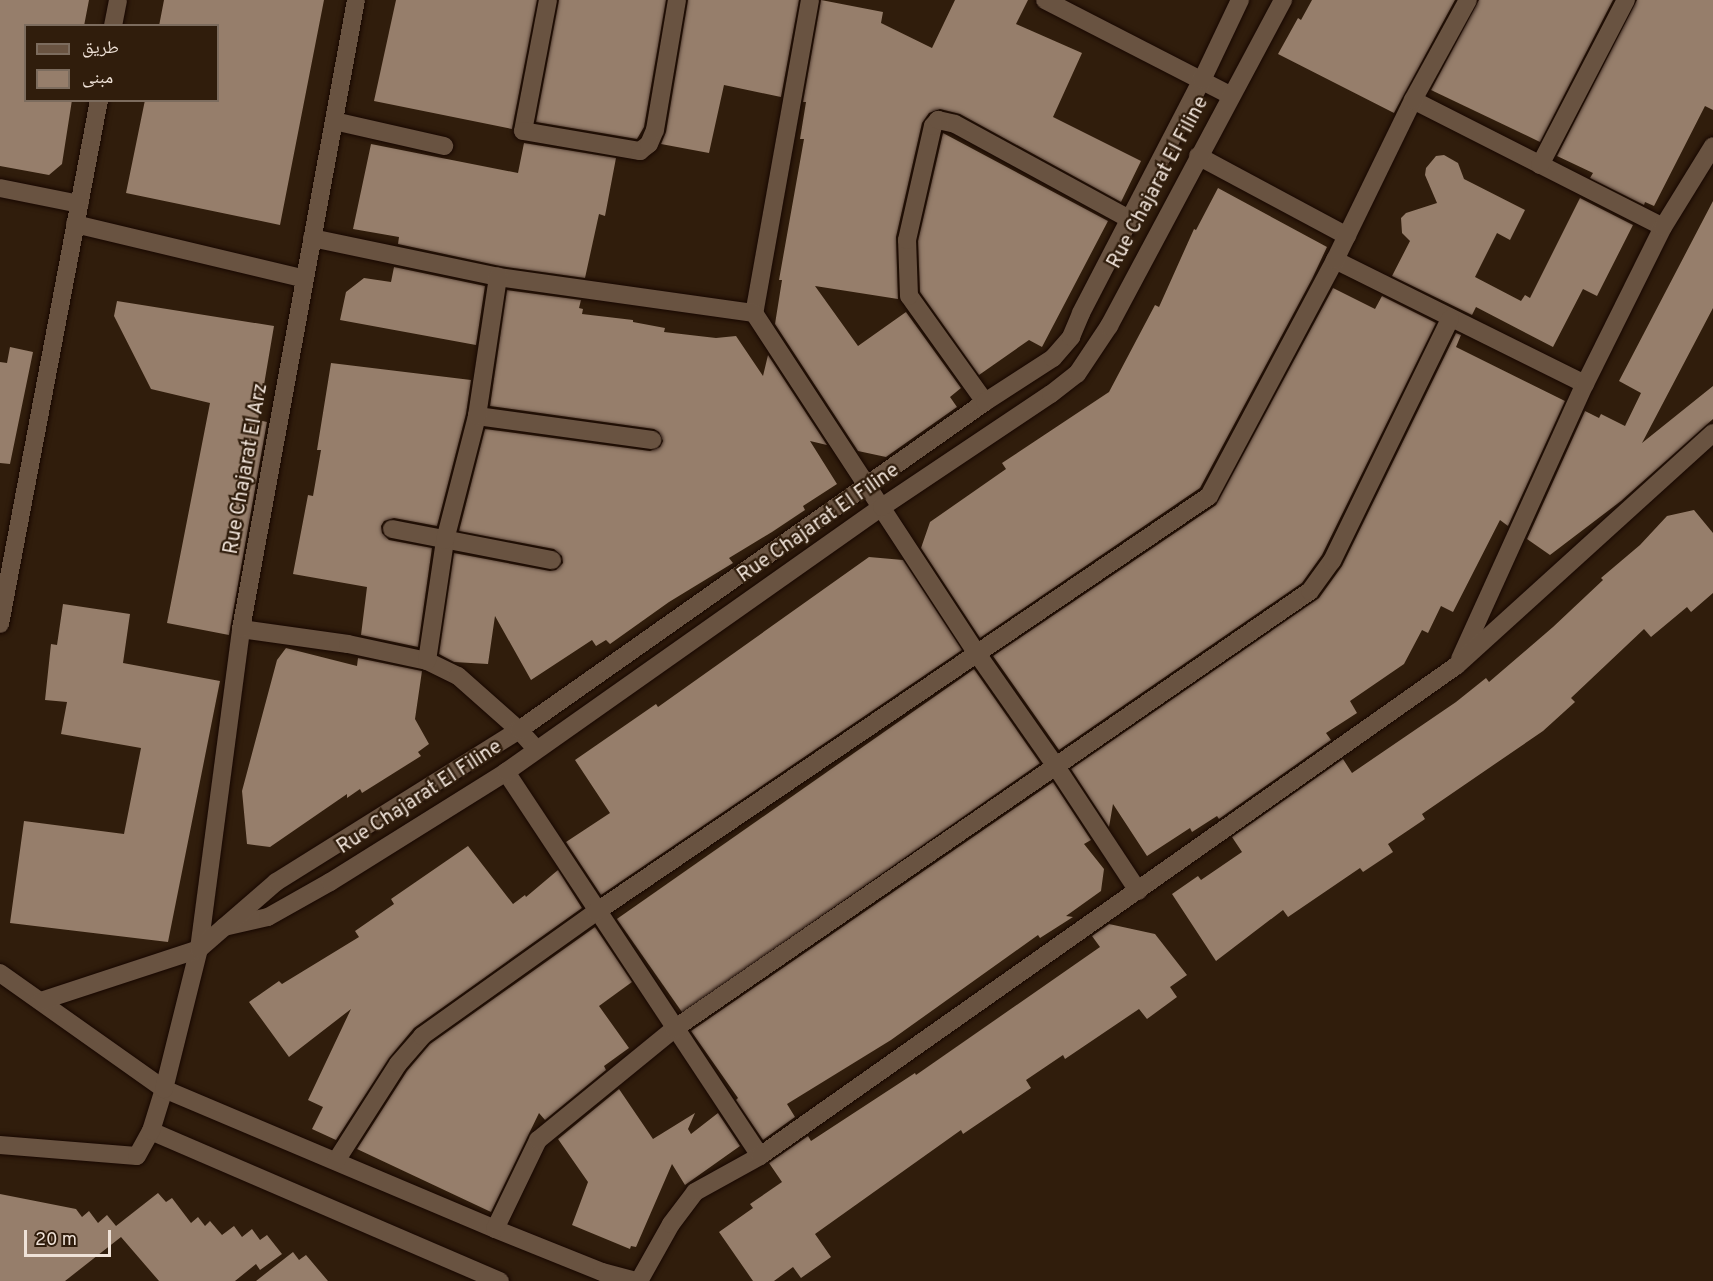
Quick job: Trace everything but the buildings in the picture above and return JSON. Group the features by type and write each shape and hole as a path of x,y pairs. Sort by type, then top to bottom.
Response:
{"street":[{"path":"113,24 118,0"},
{"name":"Rue Chajarat El Arz","path":"199,949 241,629 356,0"},
{"path":"548,0 523,131 640,151 649,144 655,130 677,0"},
{"path":"810,0 754,313 978,655 1055,765 1138,891"},
{"path":"1045,0 1230,95"},
{"name":"Rue Chajarat El Filine","path":"199,949 276,882 519,730 985,402 1053,358 1071,337 1129,219 1202,80 1240,0"},
{"name":"Rue Chajarat El Filine","path":"223,927 268,917 330,882 506,772 882,507 1052,394 1077,374 1109,326 1230,95 1283,0"},
{"path":"336,1161 387,1080 422,1036 596,912 978,655 1209,496 1335,260 1413,100 1468,0"},
{"path":"1540,165 1626,0"},
{"path":"1413,100 1663,227"},
{"path":"0,624 4,575 99,102"},
{"path":"985,402 909,296 908,240 933,126 938,120 955,124 1129,219"},
{"path":"334,122 444,146"},
{"path":"1456,666 1585,384 1663,227 1713,146"},
{"path":"1198,156 1347,236"},
{"path":"0,188 79,204"},
{"path":"75,224 305,279"},
{"path":"312,238 498,277 754,313"},
{"path":"1335,260 1585,384"},
{"path":"427,661 445,540 477,416 498,277"},
{"path":"495,1228 538,1140 674,1029 1310,591 1332,561 1450,319"},
{"path":"477,416 652,440"},
{"path":"0,974 164,1089 602,1272 637,1281 671,1224 695,1192 760,1156 1456,666 1713,433"},
{"path":"392,529 552,560"},
{"path":"241,629 348,644 427,661 458,676 519,730 536,749"},
{"path":"506,772 596,912 760,1156"},
{"path":"41,1001 199,949"},
{"path":"0,1145 137,1156 152,1131 199,949"},
{"path":"152,1131 500,1281"}]}
